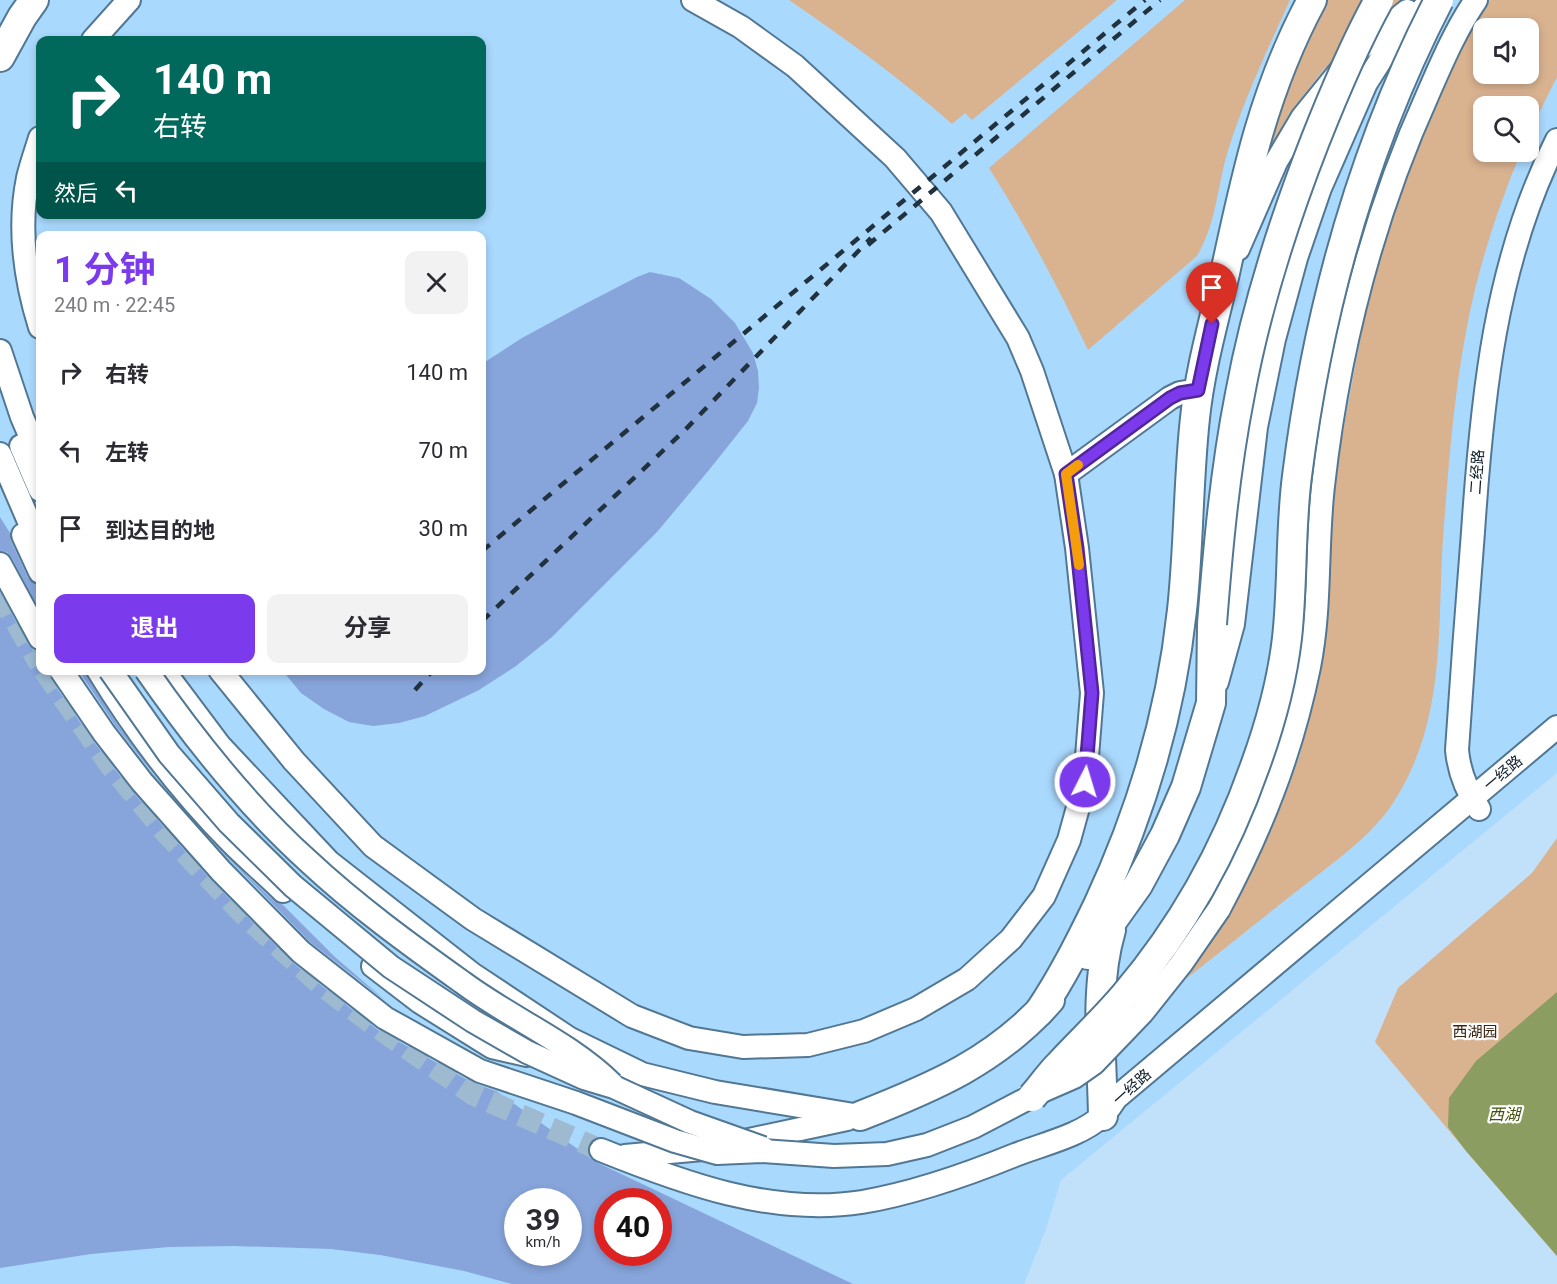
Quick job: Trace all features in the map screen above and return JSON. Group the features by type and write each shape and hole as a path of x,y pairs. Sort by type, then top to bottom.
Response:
{"highway":[{"path":"0,57 34,0"},
{"path":"1039,1012 1079,945 1118,861 1157,747 1172,678 1182,609 1198,390 1244,185 1261,121 1280,65 1312,0"},
{"path":"860,1116 960,1073 1011,1037 1039,1012 1085,959 1138,885 1173,819 1194,762 1211,703 1212,624 1226,476 1243,376 1264,294 1297,187 1344,69 1379,0"},
{"path":"1032,1097 1056,1067 1125,996 1164,945 1189,907 1223,845 1253,772 1276,696 1284,655 1289,611 1296,482 1307,400 1322,324 1342,246 1373,150 1411,58 1439,0"},
{"path":"1103,1116 1101,982 1107,946 1117,915"}],"street":[{"path":"97,36 129,0"},
{"path":"224,675 294,761 374,846 473,919 632,1016 689,1038 743,1047 808,1045 864,1031 916,1009 967,979 1011,939 1044,896 1069,840 1085,782 1092,693 1077,548 1066,474 1032,371 1018,338 941,212 895,158 795,66 741,27 693,0"},
{"path":"1222,283 1276,162 1302,118 1354,54 1375,35 1423,0"},
{"path":"1211,703 1233,624 1251,457 1260,405 1274,339 1299,250 1327,171 1366,83 1396,38 1431,0"},
{"path":"64,675 104,733 142,782 220,871 301,952 385,1018 480,1071 576,1103 675,1141 720,1153 771,1152 834,1156 897,1152 927,1145 966,1130 1082,1072 1129,1028 1165,985 1219,909 1269,807 1298,717 1313,641 1321,502 1335,402 1352,316 1390,189 1419,112 1449,46 1476,0"},
{"name":"二经路","path":"1476,804 1459,767 1457,750 1480,434 1497,321 1511,254 1557,140"},
{"path":"36,152 28,179 22,243 36,314"},
{"path":"0,351 22,417 36,450"},
{"path":"1066,474 1170,398 1180,393 1198,390"},
{"path":"0,395 36,480"},
{"path":"0,454 36,537"},
{"path":"0,487 36,564"},
{"path":"0,564 36,631"},
{"path":"101,675 120,706 175,779 232,844 290,897 420,1002 492,1047 591,1070 642,1074 715,1092 860,1116"},
{"path":"113,675 160,742 209,802 258,853 336,923 411,981 494,1034 579,1076 620,1089 690,1122 771,1152"},
{"path":"150,675 211,758 264,818 316,869 462,983 587,1061 620,1089"},
{"path":"167,675 220,746 329,862 472,974 570,1039 642,1074"},
{"name":"一经路","path":"860,1116 693,1150 621,1156 601,1150 693,1184 743,1197 803,1205 861,1202 924,1188 968,1174 1080,1131 1103,1116 1125,1109 1149,1090 1476,804 1557,728"},
{"name":"一经路","path":"1476,804 1557,747"}],"shaded area":[{"path":"0,0 1557,0 1557,773 1061,1180 1046,1229 1024,1284 0,1284"}],"green space":[{"path":"789,0 1117,0 972,120 965,113 952,124 873,60"},
{"path":"1185,0 1290,0 1240,115 1227,154 1212,219 1197,256 1088,350 1041,257 989,168"},
{"path":"1325,0 1407,0 1324,69 1289,114 1265,157 1277,109"},
{"path":"1490,0 1557,0 1557,77 1539,113 1539,96 1473,96 1473,162 1517,162 1482,263 1462,356 1452,428 1446,501 1437,666 1424,734 1412,767 1395,800 1366,835 1187,978 1229,915 1283,802 1300,754 1310,707 1338,458 1364,319 1383,248 1406,176 1426,124 1473,28 1473,84 1539,84 1539,18 1479,18"},
{"name":"西湖园","path":"1557,838 1557,1256 1375,1042 1398,988 1532,873"}],"water":[{"name":"西湖","path":"1557,992 1557,1256 1448,1127 1449,1098 1476,1061"}],"building":[{"path":"650,272 679,278 711,299 735,323 753,353 758,371 757,403 748,421 709,470 657,532 552,637 516,666 479,690 425,716 399,723 373,726 349,722 324,709 301,693 286,675 486,675 486,361 522,338"},
{"path":"0,517 10,533 11,541 28,578 36,584 36,603 12,558 7,552 0,551"},
{"path":"0,592 28,644 36,650 36,675 49,675 93,741 131,790 211,880 293,963 378,1030 473,1083 496,1091 596,1162 651,1188 594,1188 594,1266 672,1266 672,1198 853,1284 512,1284 464,1271 380,1255 331,1249 234,1246 169,1247 91,1254 0,1268"},
{"path":"81,675 86,675 117,724 158,780 115,725"},
{"path":"224,854 274,901 282,904 335,957 386,1001 310,942"}],"tunnel":[{"path":"0,594 36,657"},
{"path":"47,675 110,765 165,832 245,916 321,985 474,1095 601,1150"}],"railway":[{"path":"486,548 1145,0"},
{"path":"868,245 1160,0"},
{"path":"486,617 684,431 871,238"},
{"path":"415,690 428,675"}],"slow traffic":[{"path":"1078,465 1066,474 1079,565"}],"route":[{"path":"1085,782 1092,693 1077,548 1066,474 1170,398 1190,390 1198,390 1212,324"}]}
